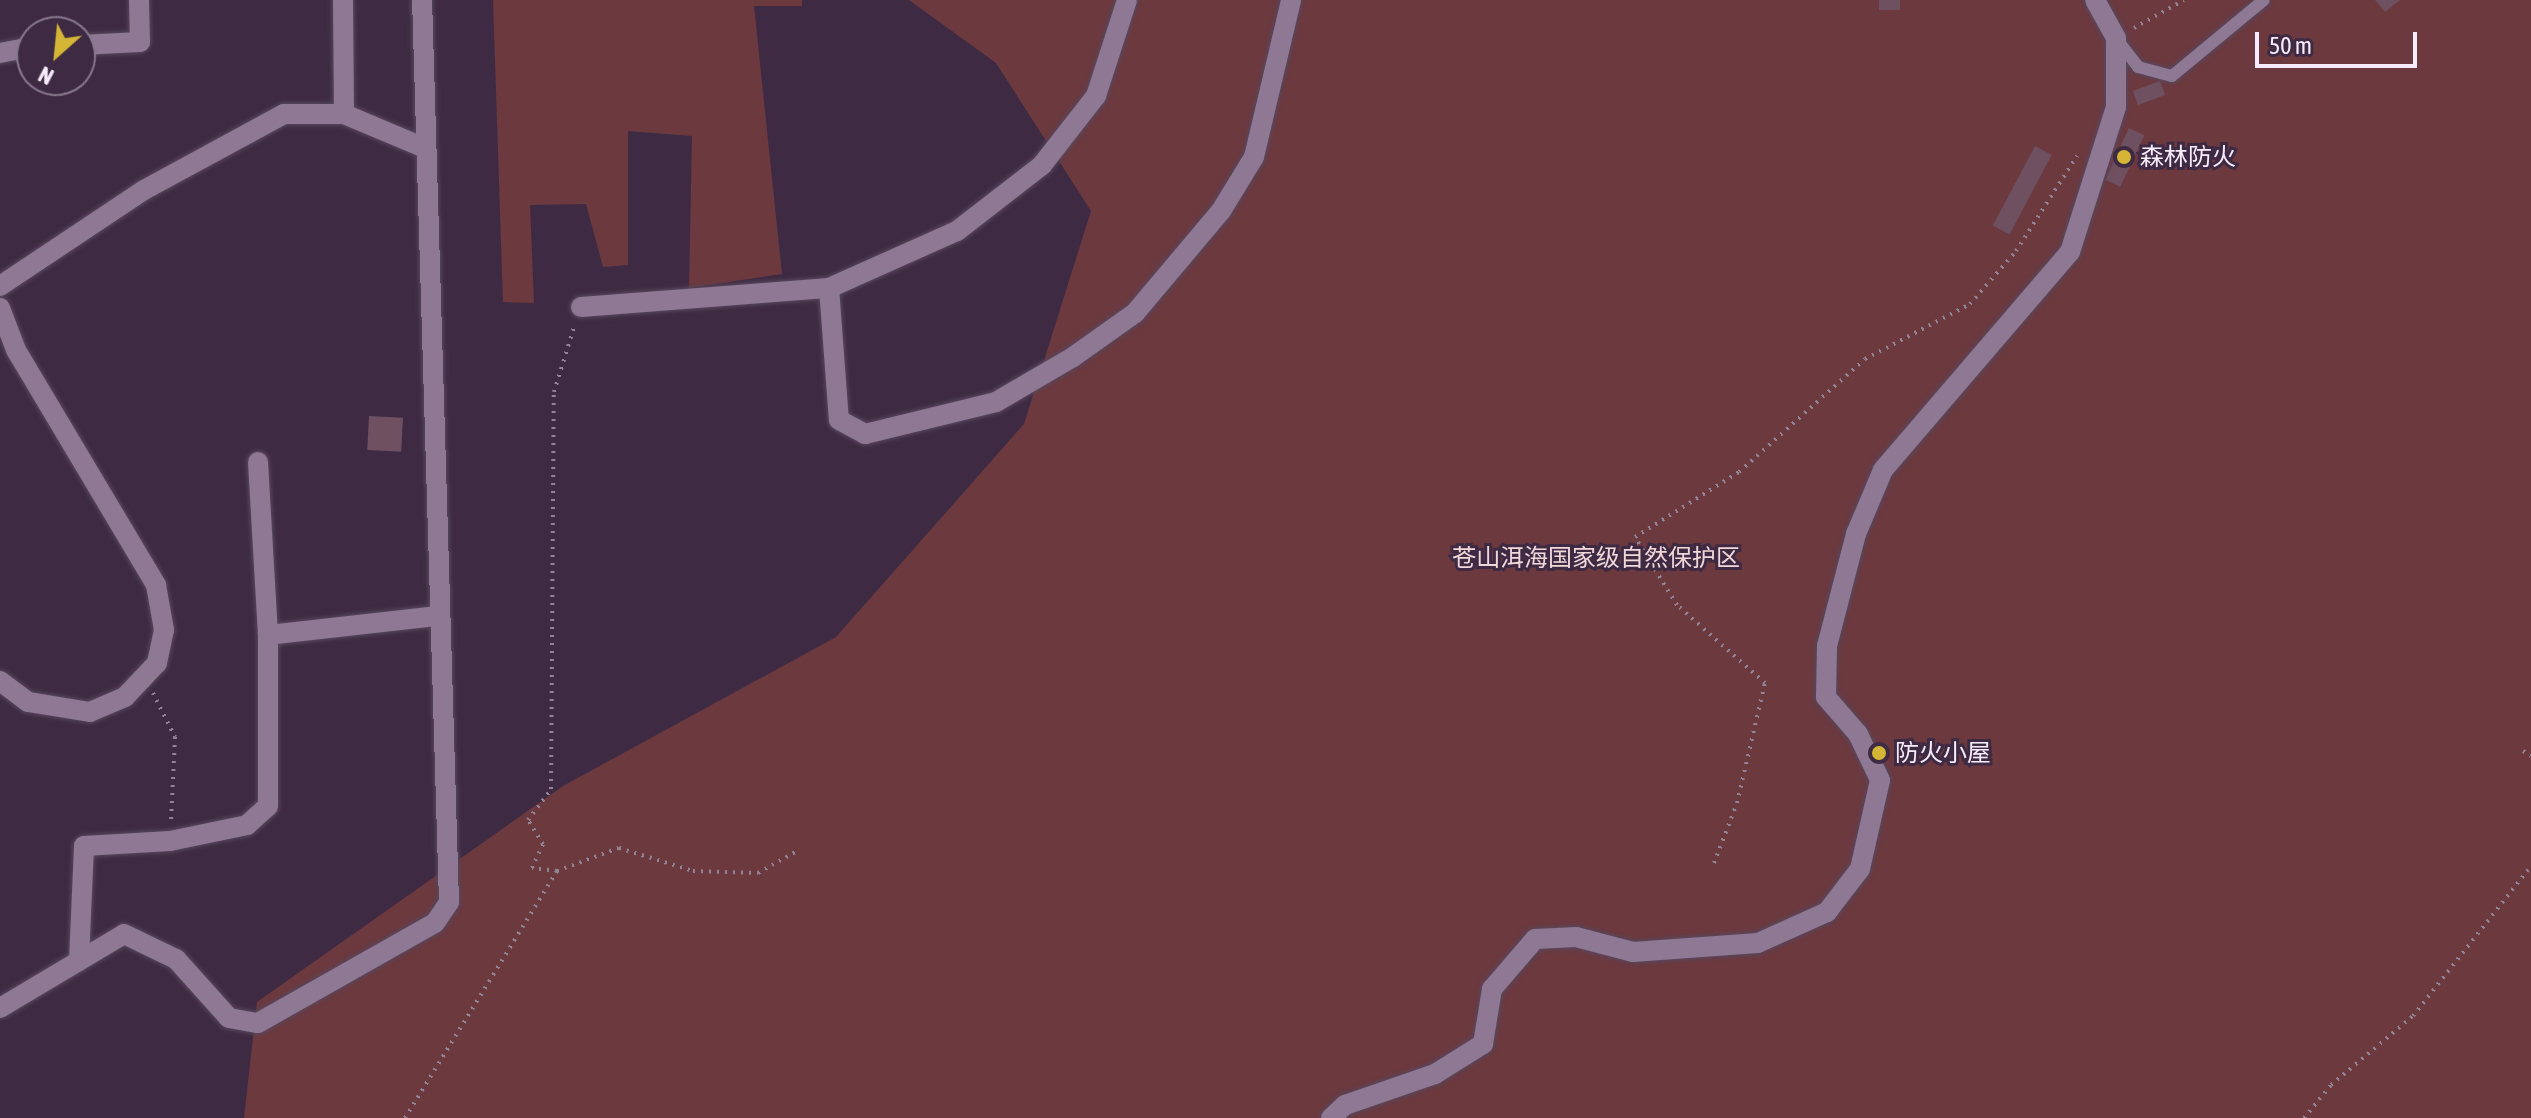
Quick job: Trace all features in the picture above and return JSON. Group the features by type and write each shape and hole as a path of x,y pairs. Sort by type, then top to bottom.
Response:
{"street":[{"path":"96,44 140,42 139,0"},
{"path":"343,0 344,114"},
{"path":"0,1008 124,934 152,943 229,1018 258,1023 435,923 449,902 452,854 437,616 422,0"},
{"path":"581,307 829,288 957,231 1042,165 1096,96 1127,0"},
{"path":"829,288 839,420 865,434 996,402 1073,357 1135,313 1221,211 1254,157 1291,0"},
{"path":"1331,1118 1345,1105 1435,1074 1483,1044 1492,989 1535,939 1576,937 1633,952 1758,943 1827,912 1860,869 1880,780 1858,734 1826,697 1827,646 1856,534 1883,470 2070,252 2116,107 2116,38 2095,0"},
{"path":"0,286 144,190 284,114 344,114 425,148"},
{"path":"0,308 38,389 156,585 164,630 157,663 125,697 90,712 28,702 0,681"},
{"path":"79,961 84,846 170,841 247,825 268,806 268,635 258,462"},
{"path":"268,635 437,616"}],"lane":[{"path":"2116,38 2138,67 2172,76 2264,0"}],"path":[{"path":"2116,38 2184,0"},
{"path":"1714,863 1737,803 1765,683 1677,605 1635,537 1739,472 1865,359 1970,304 2016,251 2088,142"},
{"path":"581,307 554,392 551,789 528,820 543,844 532,868 557,871 619,848 693,871 758,873 799,850"},
{"path":"142,679 164,706 175,737 170,841"},
{"path":"2523,751 2531,756"},
{"path":"2304,1118 2331,1085 2413,1016 2531,866"},
{"path":"405,1118 557,871"}],"green space":[{"path":"493,0 802,0 802,6 754,6 782,274 689,288 692,136 628,131 628,265 603,267 586,204 530,205 534,303 503,302"},
{"name":"苍山洱海国家级自然保护区","path":"909,0 2531,0 2531,1118 244,1118 257,1002 563,786 836,637 1024,424 1091,211 996,63"}],"building":[{"path":"1879,0 1900,0 1900,10 1879,10"},
{"path":"2375,0 2400,0 2385,12"},
{"path":"2160,81 2165,95 2138,105 2133,91"},
{"name":"森林防火","path":"2129,128 2144,135 2120,187 2105,180"},
{"path":"2035,146 2052,155 2010,234 1993,225"},
{"path":"369,416 403,418 401,452 367,450"}],"place":[{"name":"森林防火","path":"2124,157"},
{"name":"防火小屋","path":"1879,753"}]}
